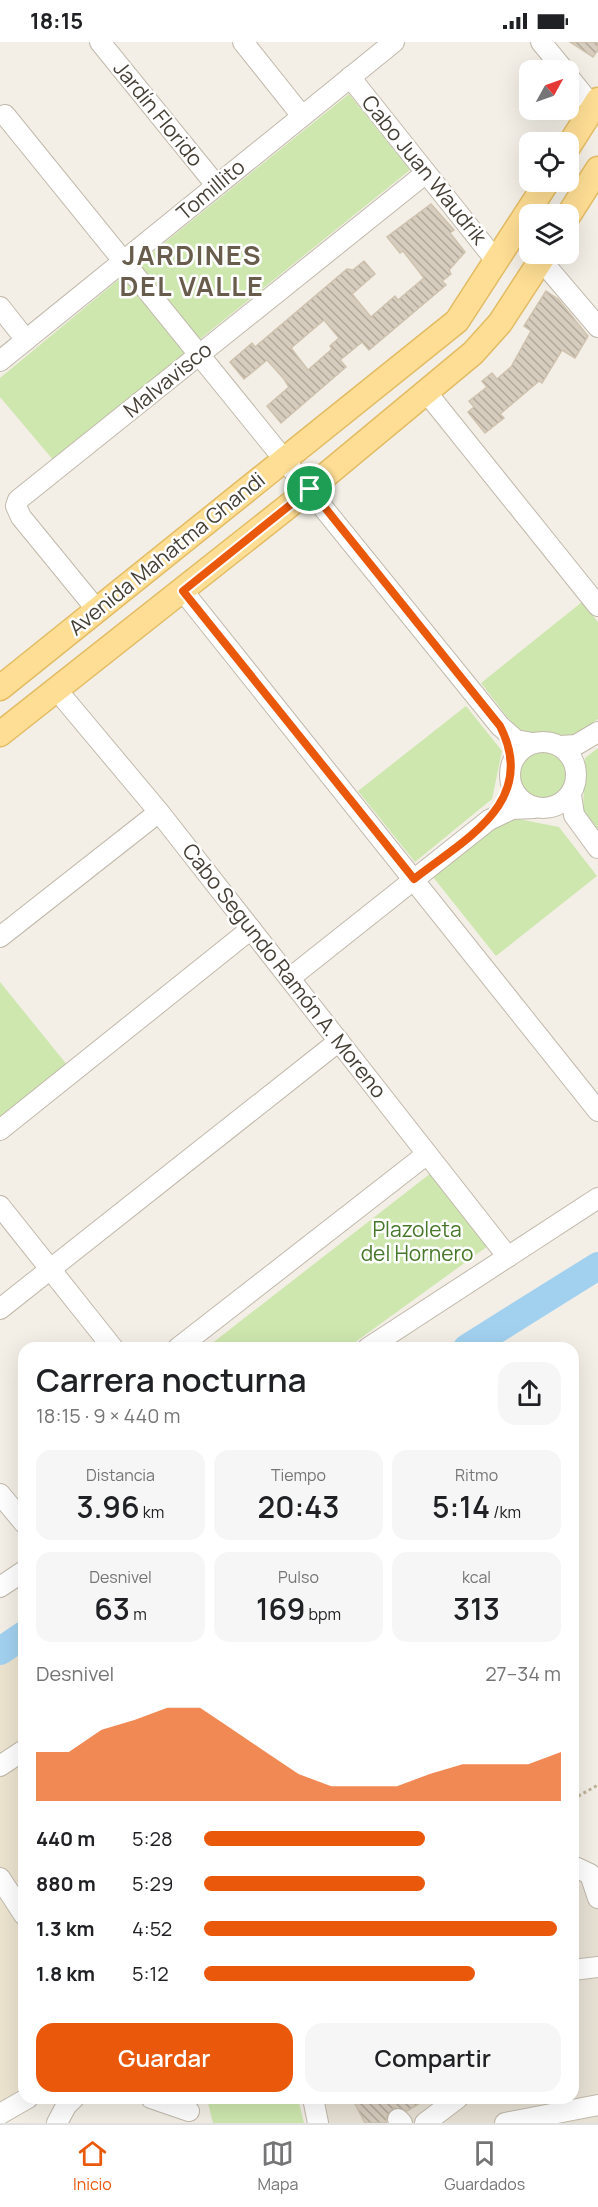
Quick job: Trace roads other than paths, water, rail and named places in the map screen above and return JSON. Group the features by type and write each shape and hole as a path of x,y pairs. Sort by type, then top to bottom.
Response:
{"main road":[{"path":"578,132 596,104"},
{"path":"576,204 598,170"},
{"name":"Avenida Mahatma Ghandi","path":"0,688 457,321 541,192"},
{"name":"Avenida Mahatma Ghandi","path":"0,734 183,591 427,393 486,341 538,264"}],"street":[{"name":"Jardín Florido","path":"100,42 216,185"},
{"path":"243,42 302,116"},
{"path":"541,42 556,60"},
{"name":"Tomillito","path":"0,361 124,263 387,44"},
{"name":"Cabo Juan Waudrik","path":"350,77 497,262"},
{"path":"579,87 596,104"},
{"path":"5,115 500,726 516,740 532,743 546,742 560,747 570,756 576,769"},
{"name":"Malvavisco","path":"97,610 21,517 16,506 18,501 426,173"},
{"path":"548,264 598,327"},
{"path":"0,307 26,340"},
{"path":"427,393 598,606"},
{"path":"183,591 598,1111"},
{"name":"Cabo Segundo Ramón A. Moreno","path":"56,689 159,812 508,1257"},
{"path":"489,820 505,799 510,771 509,744 500,726"},
{"path":"560,747 576,745 594,735"},
{"path":"594,735 582,748 576,769 571,805 579,824 598,848"},
{"path":"532,743 520,751 510,771 518,797 538,808 564,814 579,824"},
{"path":"290,978 489,820 512,809 558,805 571,795"},
{"path":"0,937 159,812"},
{"path":"0,1130 251,929"},
{"path":"0,1309 339,1041"},
{"path":"186,1342 426,1154"},
{"path":"377,1342 598,1198"},
{"path":"0,1206 108,1342"},
{"path":"0,1494 18,1516"},
{"path":"0,1587 18,1575"},
{"path":"0,1766 18,1754"},
{"path":"579,1869 590,1875 598,1898"},
{"path":"0,1878 18,1906"},
{"path":"579,1969 598,1967"},
{"path":"0,2114 18,2104"},
{"path":"57,2123 68,2104"},
{"path":"169,2104 189,2111"},
{"path":"314,2104 318,2123"},
{"path":"425,2123 450,2104"},
{"path":"505,2123 598,2105"}],"waterway":[{"path":"477,1342 598,1266"},
{"path":"0,1651 18,1639"}],"district":[{"name":"JARDINES DEL VALLE","path":"192,272"}],"park label":[{"name":"Plazoleta del Hornero","path":"417,1242"}]}
